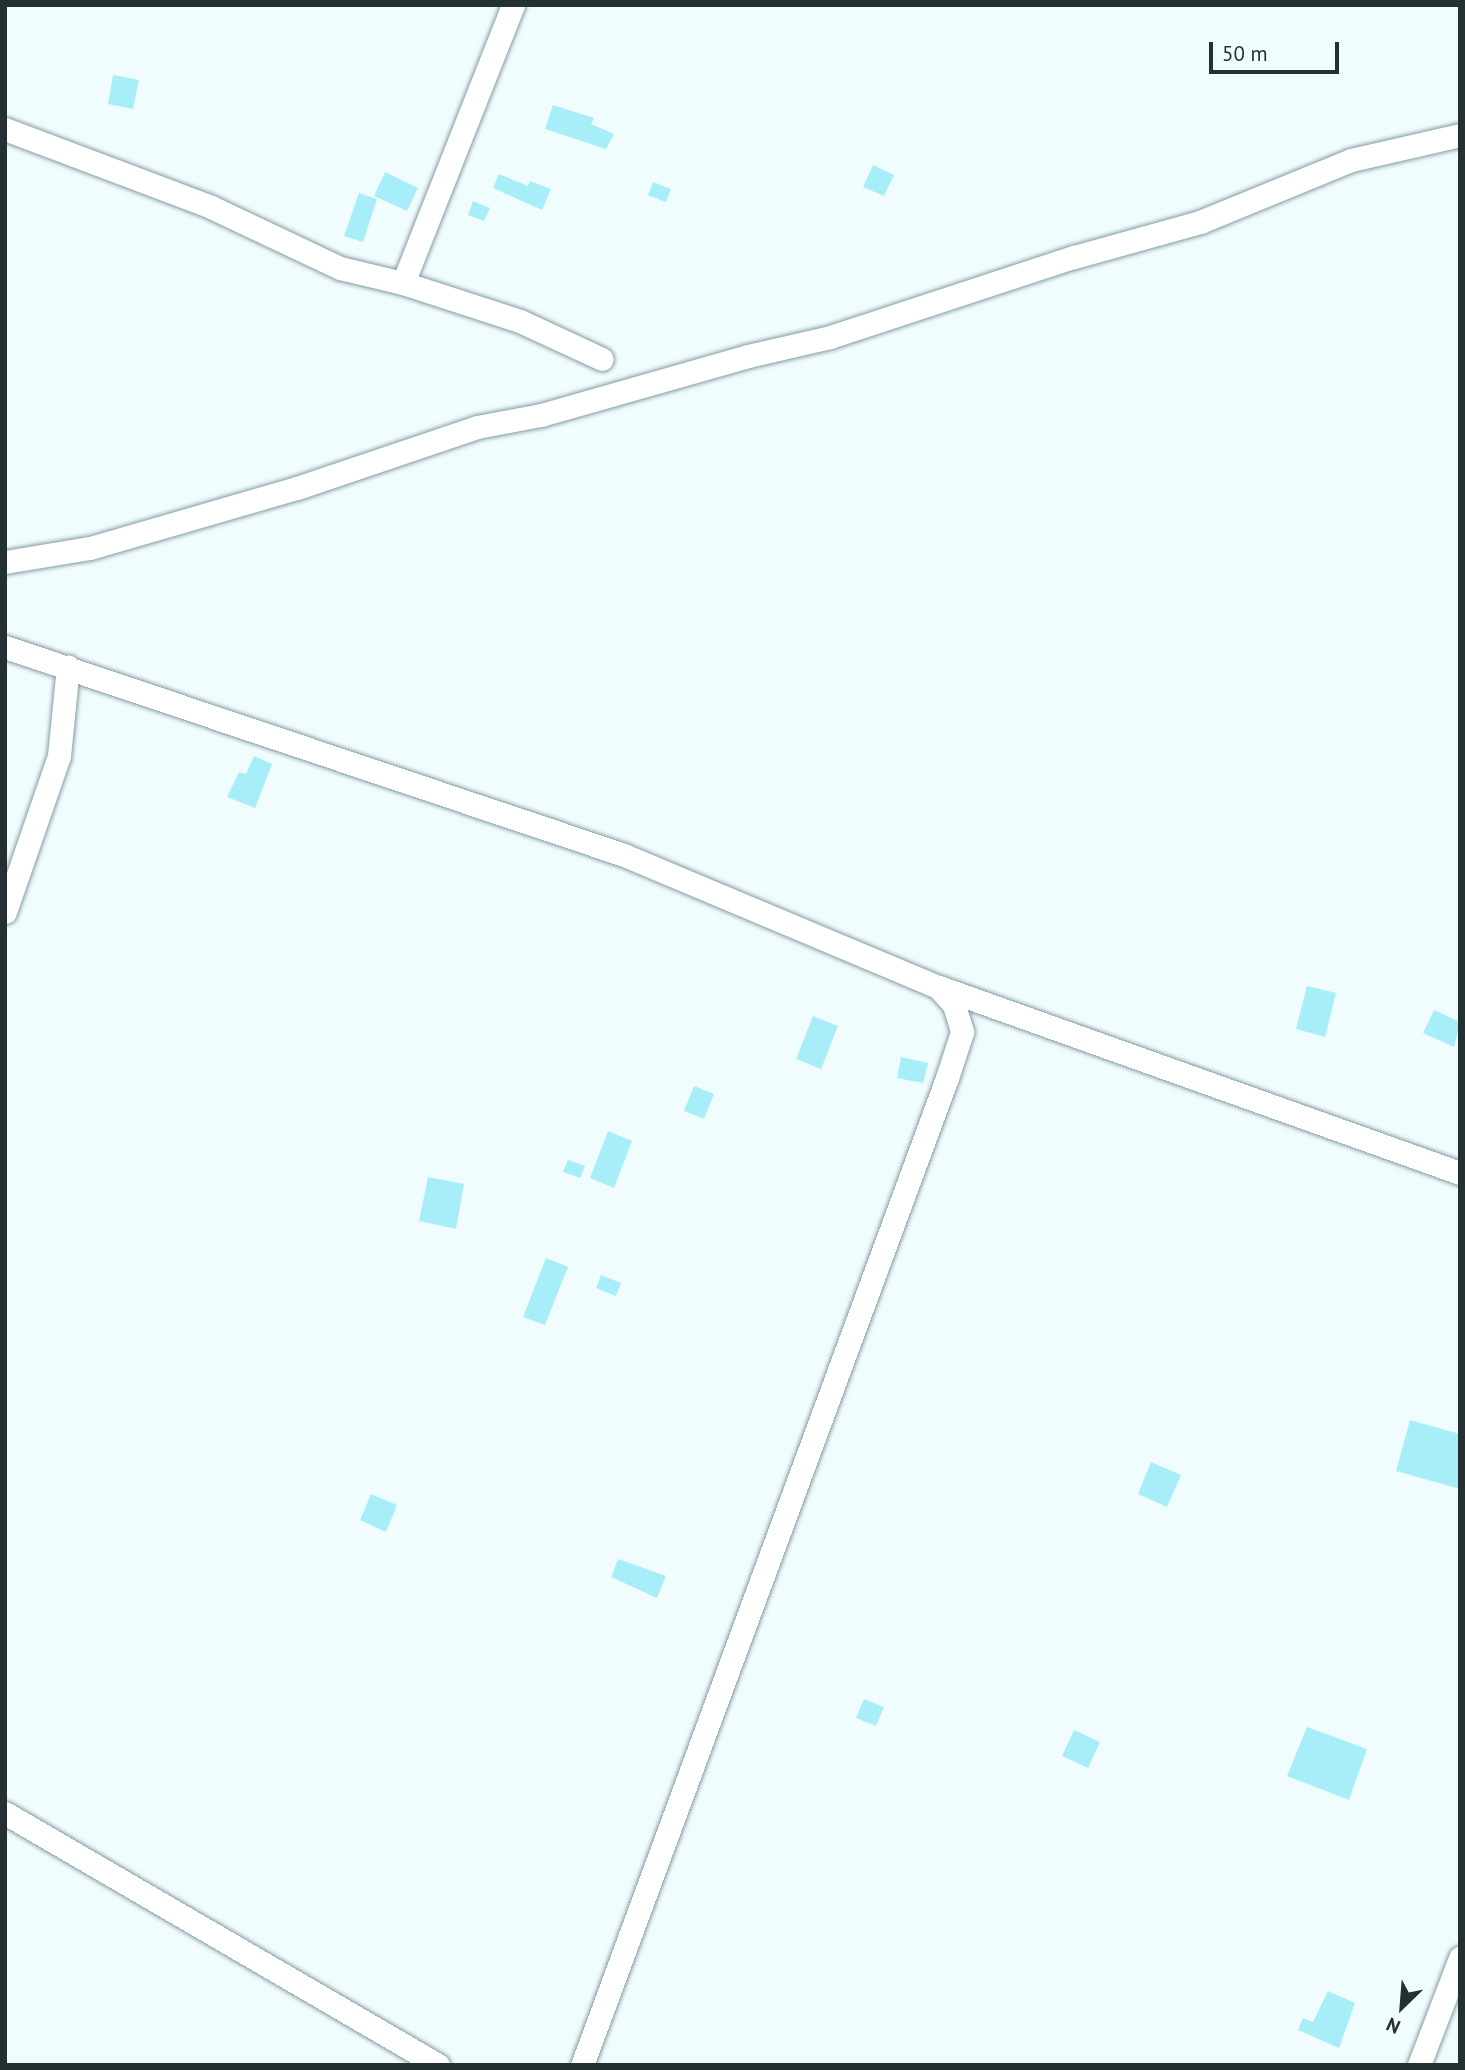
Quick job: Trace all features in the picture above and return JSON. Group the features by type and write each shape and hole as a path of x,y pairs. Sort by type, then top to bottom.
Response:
{"street":[{"path":"403,283 513,5"},
{"path":"5,129 211,207 340,268 403,283 520,321 602,359"},
{"path":"5,562 90,548 297,488 477,427 541,415 736,359 830,337 1200,222 1351,160 1460,135"},
{"path":"5,647 624,855 938,987 1460,1173"},
{"path":"5,912 59,756 68,666"},
{"path":"582,2065 947,1078 961,1032 954,1005 938,987"},
{"path":"5,1812 438,2065"},
{"path":"1419,2065 1460,1958"}],"building":[{"path":"113,75 139,80 133,109 108,104"},
{"path":"553,105 594,118 591,124 614,134 606,149 545,129"},
{"path":"873,165 894,175 884,196 863,187"},
{"path":"385,172 418,188 407,211 374,196"},
{"path":"499,174 528,186 530,181 551,189 542,210 493,188"},
{"path":"653,182 671,189 666,202 648,195"},
{"path":"359,193 377,199 363,242 344,236"},
{"path":"473,201 490,208 484,221 468,215"},
{"path":"254,756 272,764 255,808 227,797 239,772 246,774"},
{"path":"1307,986 1336,993 1325,1037 1296,1029"},
{"path":"1434,1010 1460,1022 1454,1047 1423,1033"},
{"path":"813,1016 838,1026 821,1069 796,1059"},
{"path":"901,1057 928,1063 923,1083 897,1078"},
{"path":"694,1086 714,1094 704,1119 684,1111"},
{"path":"608,1131 632,1141 614,1188 590,1178"},
{"path":"568,1160 585,1166 580,1178 563,1172"},
{"path":"428,1177 464,1184 456,1229 419,1221"},
{"path":"546,1258 568,1267 545,1325 523,1317"},
{"path":"601,1275 621,1283 616,1296 596,1288"},
{"path":"1410,1420 1460,1434 1460,1489 1396,1471"},
{"path":"1151,1462 1181,1475 1167,1507 1138,1494"},
{"path":"371,1494 397,1505 386,1532 360,1520"},
{"path":"618,1559 666,1576 657,1598 611,1577"},
{"path":"864,1699 884,1707 876,1726 856,1718"},
{"path":"1307,1727 1367,1749 1349,1800 1287,1776"},
{"path":"1074,1730 1100,1742 1088,1768 1062,1756"},
{"path":"1328,1991 1355,2003 1339,2048 1298,2030 1303,2018 1313,2022"}]}
